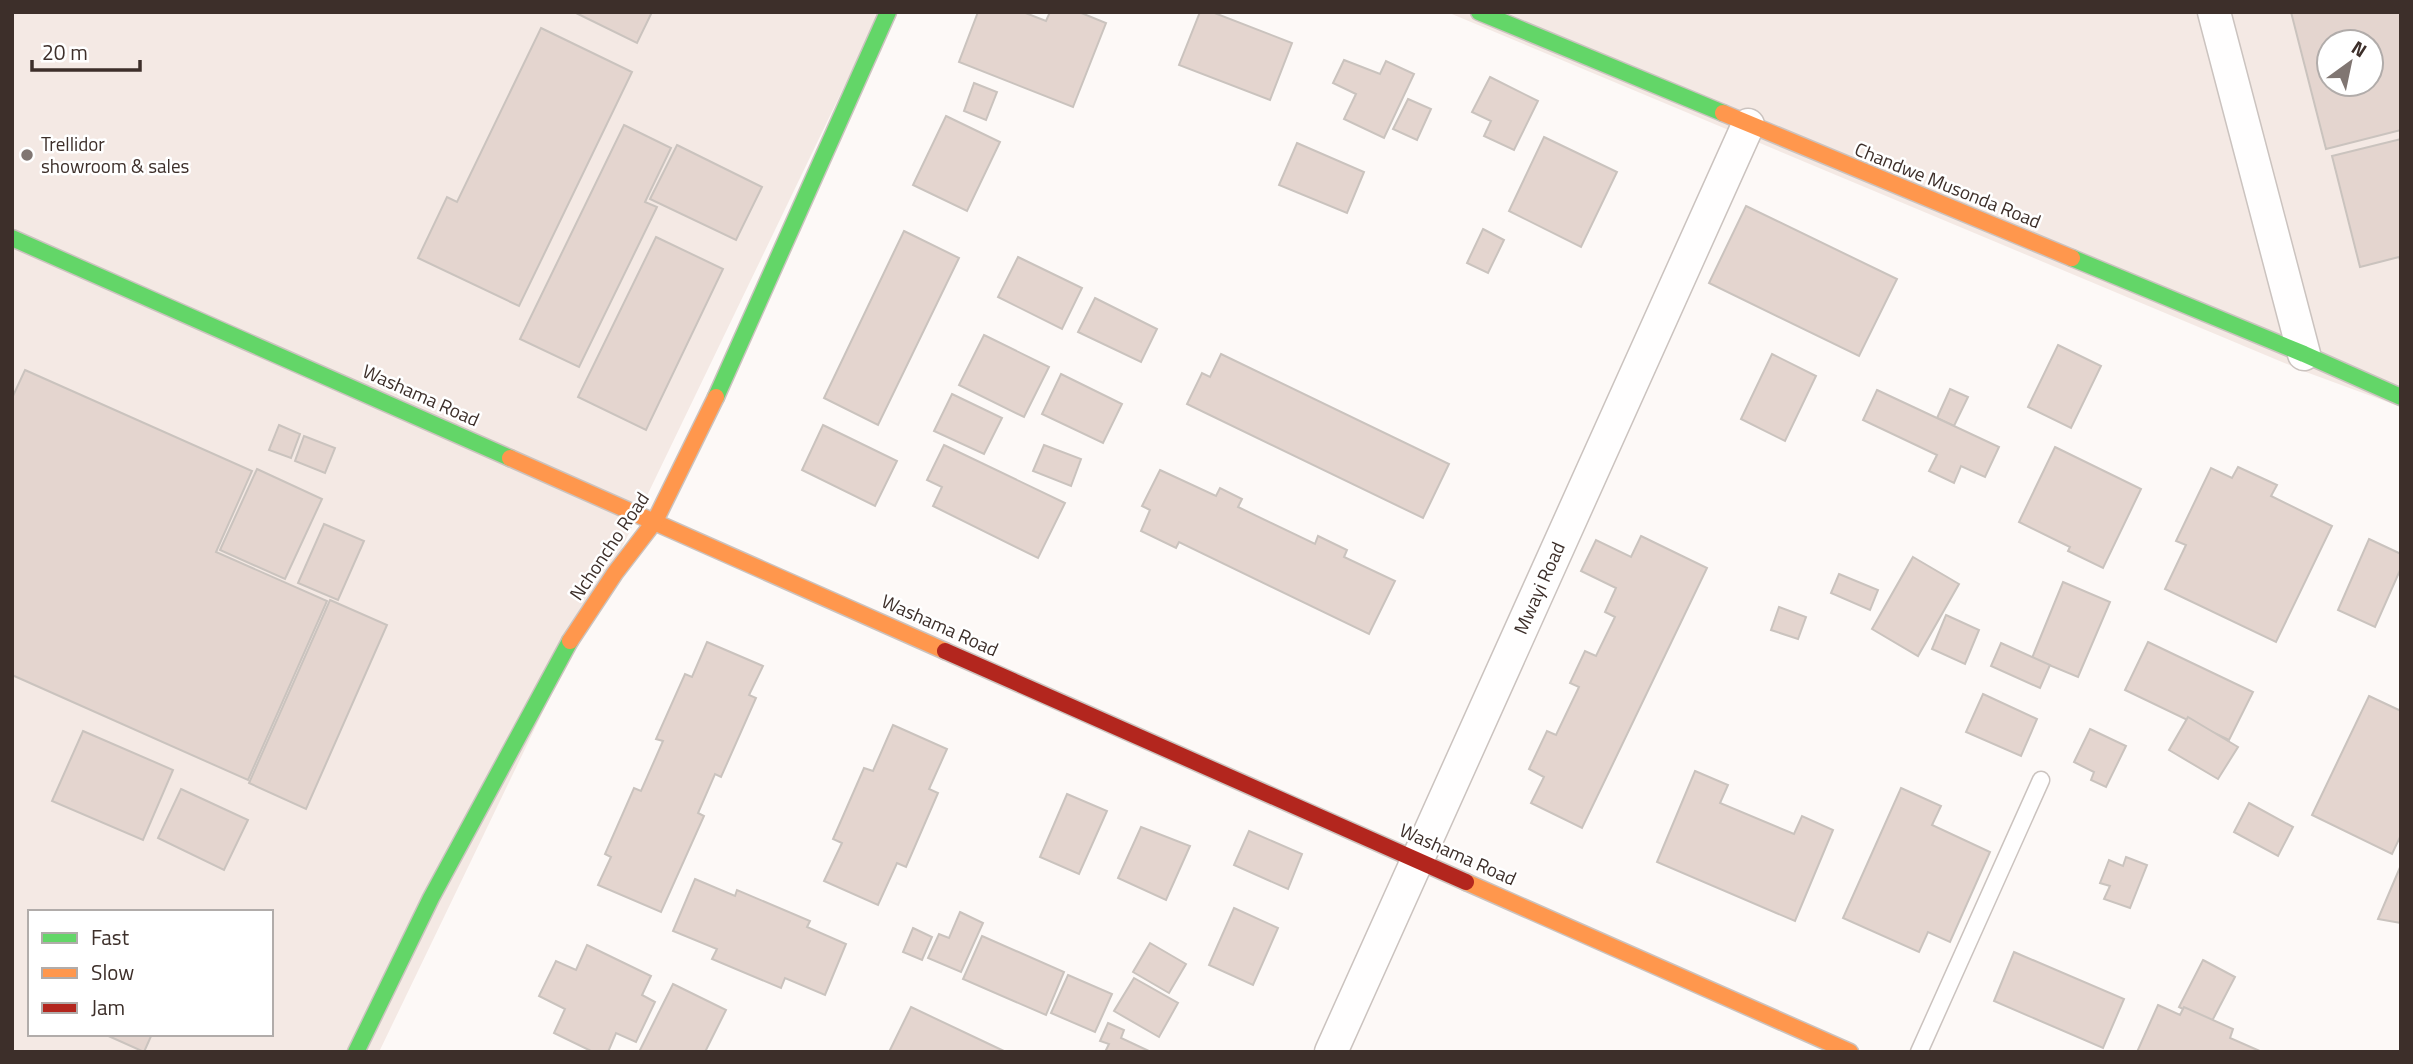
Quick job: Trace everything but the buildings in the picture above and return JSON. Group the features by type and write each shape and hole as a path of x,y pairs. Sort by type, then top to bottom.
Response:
{"street":[{"name":"Nchoncho Road","path":"356,1052 431,898 536,701 572,638 615,573 655,521 719,391 888,12"},
{"name":"Chandwe Musonda Road","path":"1479,12 2304,354 2401,397"},
{"path":"2214,12 2304,354"},
{"name":"Mwayi Road","path":"1331,1052 1748,125"},
{"name":"Washama Road","path":"12,238 1850,1052"}],"lane":[{"path":"1919,1052 2041,779"}],"shaded area":[{"path":"12,12 880,12 379,1052 12,1052"},
{"path":"1447,12 2401,12 2401,407 2306,372"}],"traffic: fast":[{"path":"716,397 888,12"},
{"path":"1479,12 1723,113"},
{"path":"12,238 510,458"},
{"path":"2072,258 2401,397"},
{"path":"356,1052 431,898 570,641"}],"traffic: slow":[{"path":"1723,113 2072,258"},
{"path":"570,641 615,573 655,521 716,397"},
{"path":"510,458 945,651"},
{"path":"1466,882 1850,1052"}],"traffic: jam":[{"path":"945,651 1466,882"}],"place":[{"name":"Trellidor showroom & sales","path":"27,155"}]}
